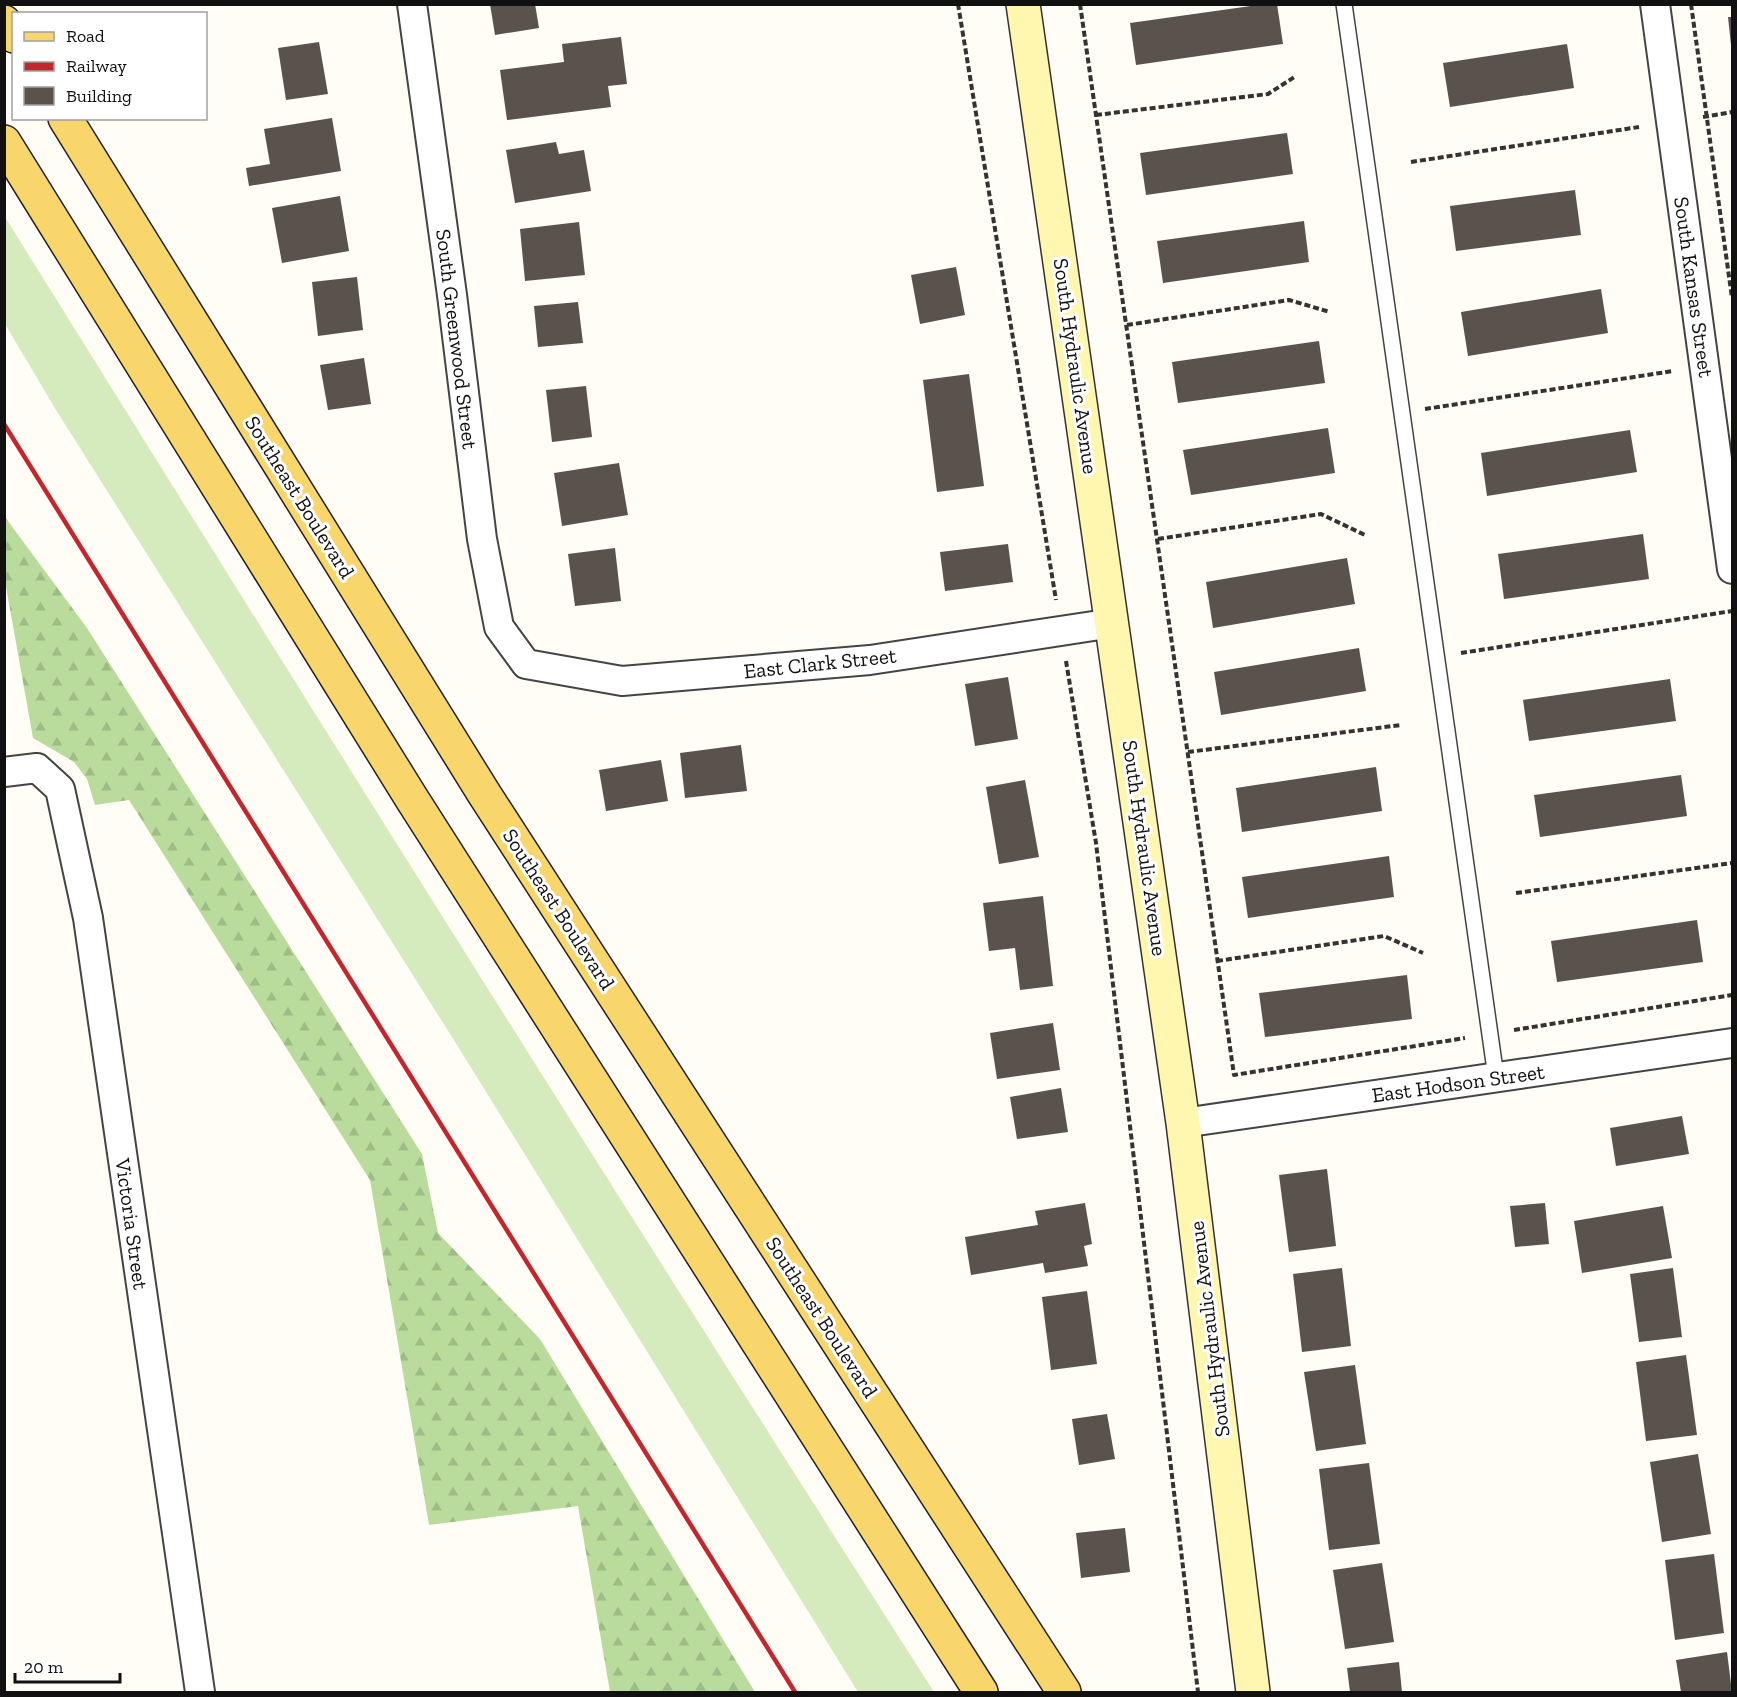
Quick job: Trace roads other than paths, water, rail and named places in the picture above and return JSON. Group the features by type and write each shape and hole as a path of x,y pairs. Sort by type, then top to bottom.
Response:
{"main road":[{"name":"Southeast Boulevard","path":"65,120 483,792 1064,1692"},
{"path":"4,142 412,799 981,1692"}],"street":[{"name":"South Greenwood Street","path":"412,4 482,539 499,627 526,664"},
{"name":"South Hydraulic Avenue","path":"1023,4 1184,1123 1253,1692"},
{"name":"South Kansas Street","path":"1655,4 1732,569"},
{"name":"East Clark Street","path":"526,664 622,681 870,660 1113,623"},
{"name":"Victoria Street","path":"4,772 37,768 60,789 88,918 200,1692"},
{"name":"East Hodson Street","path":"1184,1123 1732,1043"}],"lane":[{"path":"1344,4 1496,1077"}],"railway":[{"path":"4,424 795,1692"}]}
